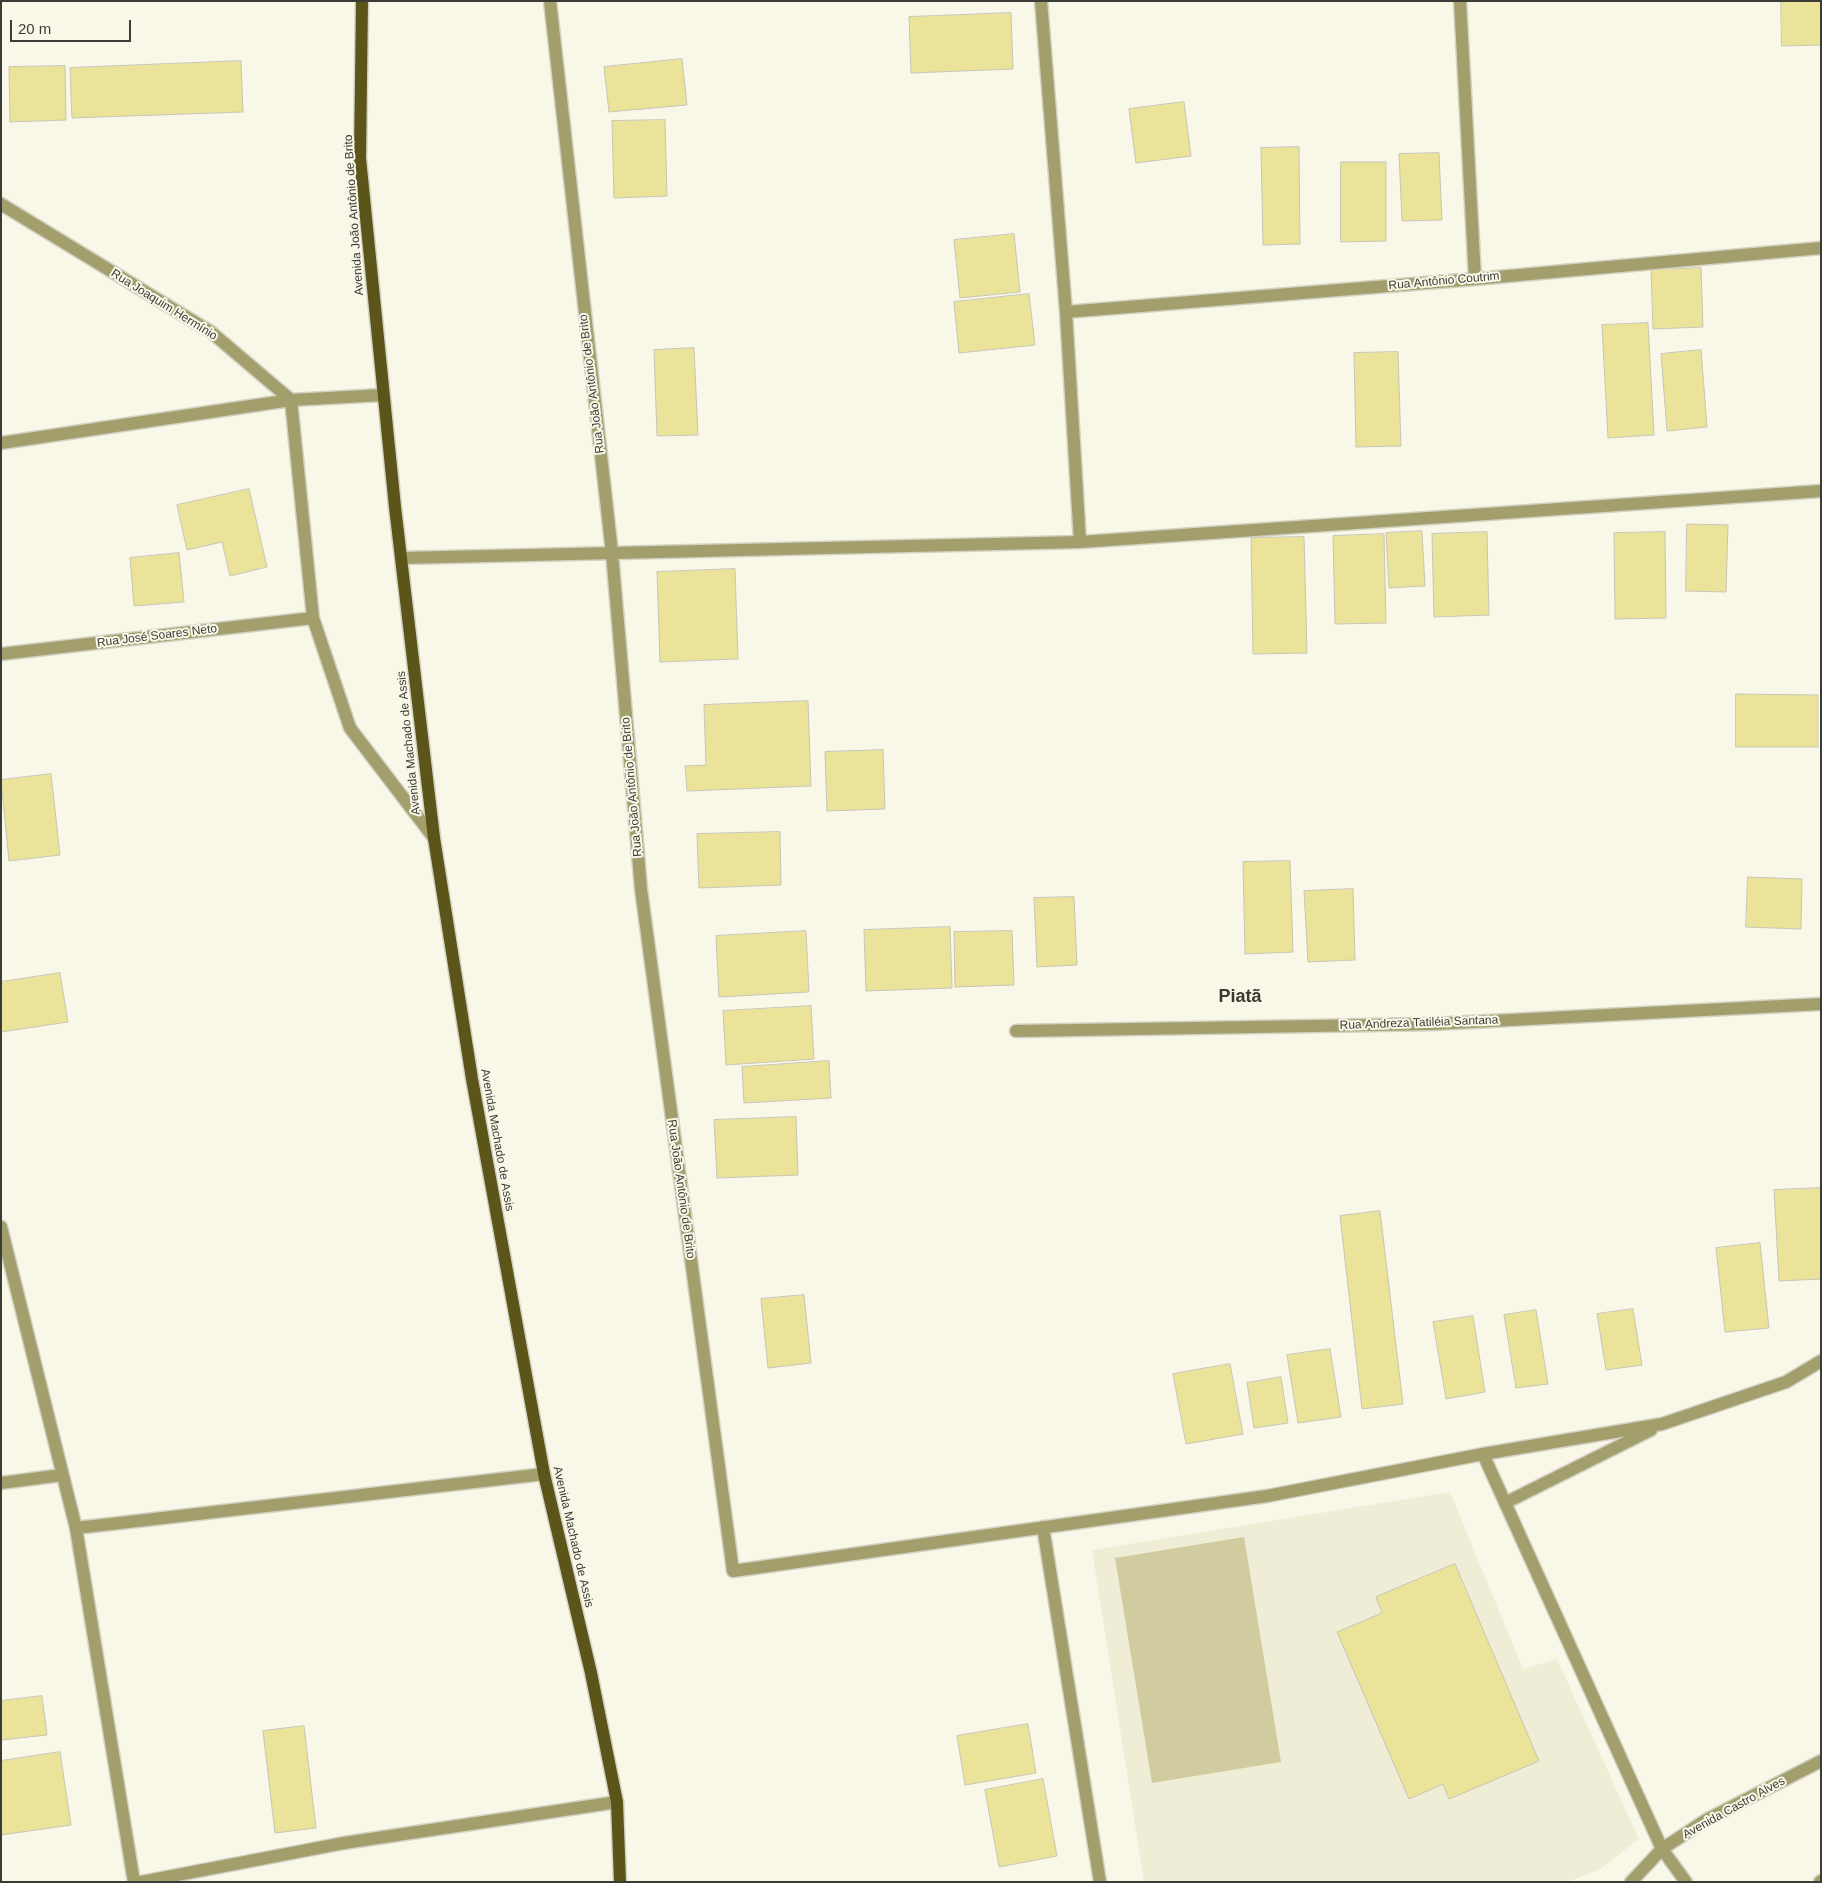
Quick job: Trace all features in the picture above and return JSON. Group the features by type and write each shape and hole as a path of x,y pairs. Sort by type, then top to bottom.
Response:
{"main road":[{"name":"Avenida João Antônio de Brito","path":"362,1 360,158 383,396"},
{"name":"Avenida Machado de Assis","path":"383,396 434,838 472,1079 544,1474 591,1673 617,1802 620,1882"}],"street":[{"name":"Rua João Antônio de Brito","path":"550,1 612,553 641,889 733,1571 1043,1527"},
{"path":"1042,1 1066,312 1080,542"},
{"path":"1460,1 1475,279"},
{"name":"Rua Joaquim Hermínio","path":"1,204 211,332 291,400"},
{"name":"Rua Antônio Coutrim","path":"1066,312 1475,279 1821,248"},
{"path":"1,443 291,400 383,396"},
{"path":"291,400 313,618 350,728 434,838"},
{"path":"402,558 1080,542 1821,491"},
{"name":"Rua José Soares Neto","path":"1,653 313,618"},
{"name":"Rua Andreza Tatiléia Santana","path":"1016,1031 1432,1024 1821,1004"},
{"path":"1,1227 76,1528 134,1882"},
{"path":"1505,1503 1662,1424 1786,1382 1821,1361"},
{"path":"1100,1882 1043,1527 1267,1496 1483,1454 1662,1424"},
{"path":"1483,1454 1662,1849 1686,1882"},
{"path":"76,1528 544,1474"},
{"path":"1,1484 62,1475"},
{"name":"Avenida Castro Alves","path":"1632,1882 1662,1849 1706,1820 1821,1761"},
{"path":"141,1882 344,1843 617,1802"}],"shaded area":[{"path":"1450,1492 1523,1669 1557,1659 1639,1839 1600,1869 1568,1882 1144,1882 1092,1550"},
{"path":"1244,1537 1281,1762 1152,1783 1115,1558"}],"building":[{"path":"1781,1 1821,1 1821,45 1782,46"},
{"path":"1011,13 1013,69 911,73 909,17"},
{"path":"682,59 687,105 609,112 604,67"},
{"path":"241,61 243,112 72,118 70,68"},
{"path":"65,66 66,120 10,122 9,67"},
{"path":"1184,102 1191,156 1136,163 1129,109"},
{"path":"665,120 667,196 614,198 612,121"},
{"path":"1299,147 1300,244 1263,245 1261,148"},
{"path":"1439,153 1442,220 1402,221 1399,154"},
{"path":"1341,162 1386,162 1386,241 1341,242"},
{"path":"1014,234 1020,292 960,298 954,240"},
{"path":"1701,268 1703,327 1653,329 1651,270"},
{"path":"1029,294 1035,345 959,353 954,302"},
{"path":"1648,323 1654,435 1608,438 1602,325"},
{"path":"694,348 698,435 657,436 654,350"},
{"path":"1701,350 1707,427 1667,431 1661,354"},
{"path":"1398,352 1401,446 1356,447 1354,353"},
{"path":"249,489 267,567 230,576 222,542 187,550 177,505"},
{"path":"1687,524 1728,525 1726,592 1686,591"},
{"path":"1422,531 1425,586 1389,588 1386,533"},
{"path":"1487,532 1489,615 1434,617 1432,534"},
{"path":"1665,532 1666,618 1615,619 1614,533"},
{"path":"1384,534 1386,623 1335,624 1333,536"},
{"path":"1304,537 1307,653 1253,654 1251,538"},
{"path":"179,553 184,602 134,606 130,558"},
{"path":"735,569 738,659 660,662 657,572"},
{"path":"1736,694 1818,695 1818,747 1736,747"},
{"path":"808,701 811,786 687,791 685,766 706,765 704,705"},
{"path":"883,750 885,809 827,811 825,752"},
{"path":"51,774 60,855 9,861 1,780"},
{"path":"780,832 781,885 699,888 697,834"},
{"path":"1290,861 1293,952 1245,954 1243,862"},
{"path":"1748,877 1802,879 1801,929 1746,927"},
{"path":"1353,889 1355,960 1308,962 1304,891"},
{"path":"1074,897 1077,965 1037,967 1034,898"},
{"path":"950,927 952,988 866,991 864,930"},
{"path":"806,931 809,992 719,997 716,936"},
{"path":"1012,931 1014,985 955,987 954,932"},
{"path":"60,973 68,1022 1,1032 1,982"},
{"path":"811,1006 814,1059 726,1065 723,1011"},
{"path":"829,1061 831,1098 744,1103 742,1067"},
{"path":"796,1117 798,1175 717,1178 714,1120"},
{"path":"1821,1188 1821,1279 1779,1281 1774,1190"},
{"path":"1380,1211 1403,1404 1362,1409 1340,1216"},
{"path":"1760,1243 1769,1328 1725,1332 1716,1248"},
{"path":"804,1295 811,1363 768,1368 761,1299"},
{"path":"1633,1309 1642,1365 1606,1370 1597,1314"},
{"path":"1536,1310 1548,1384 1516,1388 1504,1315"},
{"path":"1473,1316 1485,1392 1446,1399 1433,1322"},
{"path":"1330,1349 1341,1417 1298,1423 1287,1355"},
{"path":"1230,1364 1243,1434 1186,1444 1173,1374"},
{"path":"1281,1377 1288,1423 1254,1428 1247,1383"},
{"path":"1455,1564 1539,1761 1449,1799 1443,1784 1409,1799 1337,1632 1382,1613 1376,1597"},
{"path":"42,1696 47,1735 1,1740 1,1701"},
{"path":"1028,1724 1036,1773 965,1785 957,1736"},
{"path":"304,1726 316,1828 275,1833 263,1731"},
{"path":"60,1752 71,1825 1,1835 1,1761"},
{"path":"1043,1779 1057,1856 999,1867 985,1790"}],"district":[{"name":"Piatã","path":"1240,997"}]}
